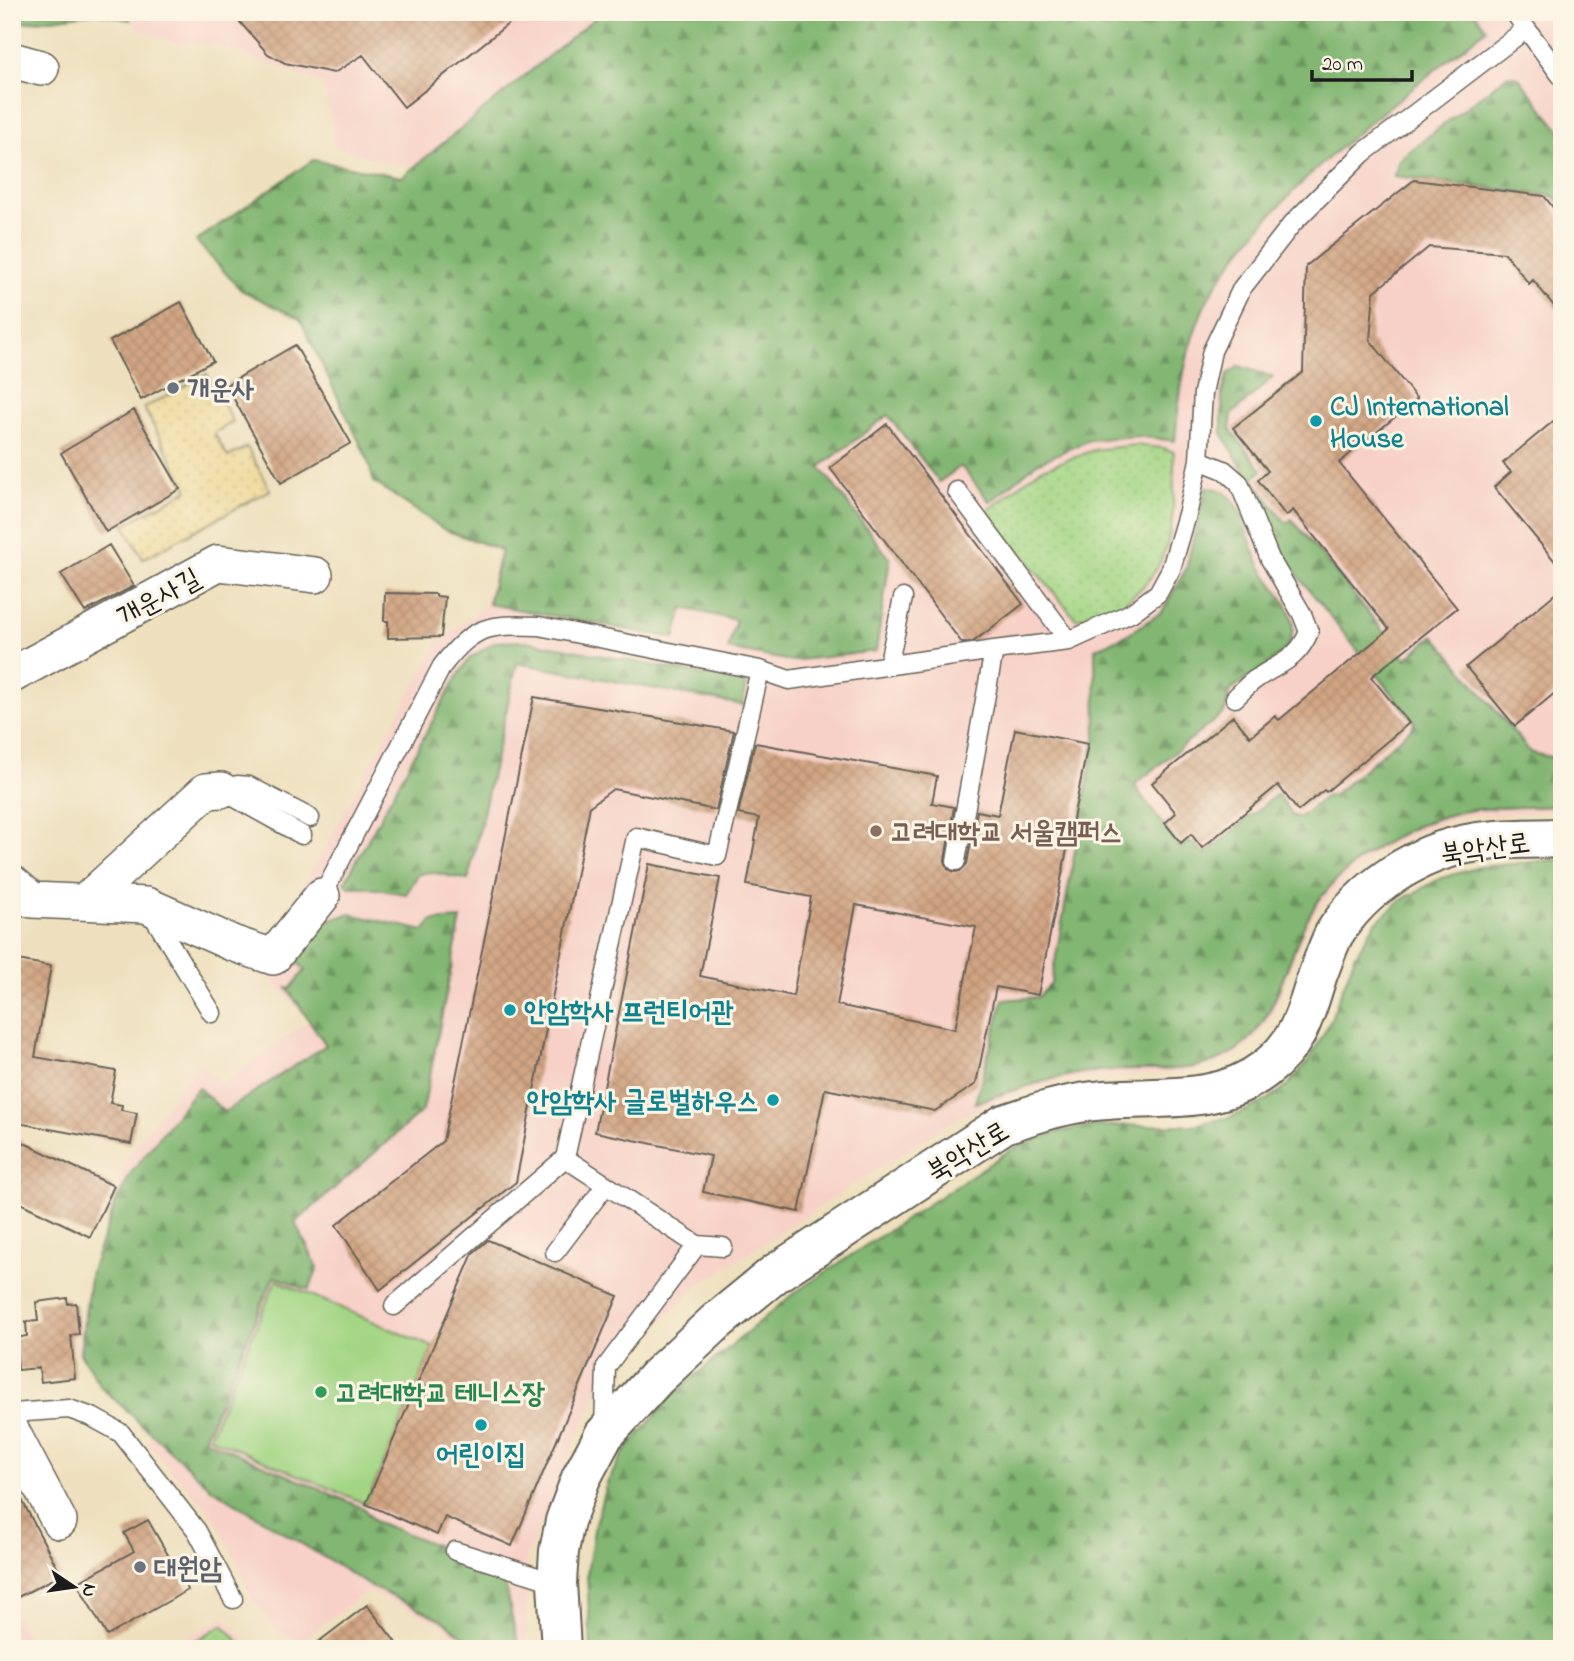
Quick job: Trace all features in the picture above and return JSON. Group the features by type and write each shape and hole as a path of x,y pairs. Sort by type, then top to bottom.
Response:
{"street":[{"name":"개운사길","path":"12,675 218,563 315,575"},
{"path":"85,902 206,791 221,790"},
{"name":"북악산로","path":"561,1649 557,1583 559,1551 565,1521 581,1478 604,1435 665,1369 716,1322 776,1273 1004,1124 1044,1111 1087,1102 1199,1097 1234,1087 1265,1069 1287,1047 1304,1020 1319,972 1335,934 1364,897 1395,874 1430,854 1472,843 1562,838"},
{"path":"12,883 32,900 146,905 232,943 273,957 321,896"},
{"path":"12,1432 60,1521"}],"lane":[{"path":"1514,12 1562,77"},
{"path":"321,896 442,666 459,645 483,629 501,624 539,626 760,670 789,680 1069,641 1131,613 1158,593 1171,569 1182,539 1199,460 1203,393 1212,351 1242,288 1292,224 1363,153 1526,29"},
{"path":"1199,460 1224,470 1239,483 1248,499 1270,559 1302,614 1309,632 1302,648 1274,670 1256,678 1235,698"},
{"path":"957,491 1069,641"},
{"path":"888,666 903,598"},
{"path":"956,860 994,650"},
{"path":"394,1306 565,1158 636,837 717,856 760,670"},
{"path":"221,790 237,785 249,786 310,818"},
{"path":"221,790 303,835"},
{"path":"146,905 212,1013"},
{"path":"565,1158 697,1245 723,1247"},
{"path":"555,1252 606,1185"},
{"path":"604,1435 606,1367 697,1245"},
{"path":"12,1413 69,1409 92,1417 121,1433 197,1531 233,1599"},
{"path":"455,1551 557,1583"}],"shaded area":[{"name":"고려대학교 서울캠퍼스","path":"132,12 1562,12 1562,811 1468,816 1428,827 1382,849 1335,890 1313,916 1276,1009 1262,1032 1246,1049 1228,1060 1185,1073 1063,1081 958,1117 696,1287 600,1384 527,1556 527,1649 470,1649 439,1623 367,1591 301,1641 278,1632 250,1596 237,1560 213,1517 145,1441 163,1426 76,1353 87,1284 126,1158 199,1063 222,1084 308,1021 257,962 298,895 439,641 485,605 500,542 480,171 388,163 335,147 324,84 215,44 175,43 137,29"},
{"path":"12,1610 36,1649 12,1649"},
{"path":"225,1617 253,1649 164,1649"}],"green space":[{"path":"12,12 127,12 130,20 96,13 12,24"},
{"path":"602,12 1474,12 1486,29 1334,153 1278,208 1232,262 1209,297 1197,323 1181,390 1175,441 1136,436 1089,440 1037,463 990,502 961,466 939,482 888,415 820,467 890,559 876,651 791,661 728,649 736,620 683,608 675,638 488,604 501,550 445,530 374,482 367,458 300,319 241,290 196,241 313,160 402,177"},
{"path":"1544,12 1562,12 1562,34"},
{"path":"1508,75 1518,77 1562,133 1562,205 1554,196 1394,176 1399,160 1408,152"},
{"path":"1239,366 1273,377 1232,414 1230,429 1262,470 1253,479 1286,523 1292,519 1406,659 1434,635 1531,753 1562,759 1562,806 1461,812 1418,826 1375,849 1356,863 1322,896 1310,914 1273,1003 1259,1028 1238,1049 1223,1058 1189,1068 1083,1073 975,1103 1003,1000 1038,997 1051,984 1096,734 1095,649 1123,637 1162,612 1186,569 1206,487 1229,496 1236,505 1260,565 1289,610 1293,630 1290,641 1279,655 1229,692 1225,712 1134,785 1180,848 1191,841 1205,854 1277,794 1293,816 1300,817 1325,797 1335,794 1413,727 1414,721 1298,576 1276,540 1247,476 1222,433 1222,393 1228,374"},
{"path":"1134,445 1174,452 1173,512 1165,550 1158,567 1146,583 1123,604 1108,611 1076,619 986,512 1039,470 1094,450"},
{"path":"526,641 746,683 743,705 517,663 468,880 431,872 419,874 406,894 349,887 345,882 455,680 470,658 495,642"},
{"path":"1562,859 1562,1649 591,1649 587,1574 595,1524 607,1483 623,1454 671,1396 794,1293 1012,1149 1054,1133 1087,1126 1193,1125 1231,1117 1262,1103 1287,1086 1307,1063 1328,1026 1355,956 1376,922 1401,900 1441,878 1480,867"},
{"path":"350,914 424,931 432,921 461,919 423,1110 295,1223 318,1268 309,1290 274,1276 204,1439 363,1508 374,1521 502,1571 519,1649 480,1649 441,1619 374,1588 211,1488 101,1387 80,1353 91,1271 116,1202 131,1173 198,1087 224,1112 326,1045 286,987 290,989 305,970 293,958 325,921"},
{"name":"고려대학교 테니스장","path":"276,1280 433,1347 366,1504 209,1437"},
{"path":"223,1625 246,1649 181,1649"}],"sand":[{"path":"207,374 233,422 214,433 228,457 247,447 270,490 143,559 124,525 188,490 144,408"}],"building":[{"path":"231,12 523,12 404,107 363,55 334,73 285,63 268,54"},
{"name":"CJ International House","path":"1414,180 1544,196 1562,219 1562,316 1533,280 1529,284 1505,253 1429,247 1374,292 1370,340 1417,399 1339,463 1457,608 1371,677 1409,723 1326,792 1324,790 1298,811 1278,785 1202,848 1191,834 1181,843 1165,823 1176,813 1152,783 1233,716 1250,737 1275,716 1279,720 1389,629 1293,510 1286,516 1258,480 1268,471 1233,428 1303,372 1306,266"},
{"path":"181,302 213,361 141,400 110,341"},
{"path":"295,345 351,443 281,483 226,385"},
{"path":"134,410 180,489 106,532 61,453"},
{"path":"1562,414 1562,570 1494,487 1511,472 1503,463"},
{"path":"887,424 1023,604 973,642 962,643 830,468"},
{"path":"109,545 134,586 85,612 61,574"},
{"path":"1562,588 1562,687 1515,726 1466,667"},
{"path":"385,593 436,594 445,597 441,637 388,638 388,621 384,621"},
{"name":"안암학사 프런티어관","path":"534,697 734,731 716,810 613,789 590,806 516,1182 380,1290 336,1225 443,1141"},
{"path":"1015,729 1088,744 1038,995 996,987 976,1084 935,1111 825,1089 799,1212 703,1192 711,1156 595,1132 649,864 720,878 700,976 793,996 811,897 747,885 759,818 738,814 755,743 937,776 932,803 954,807 945,860 948,869 955,872 967,864 977,811 998,815","holes":["856,905 976,927 955,1029 837,1005"]},
{"path":"12,959 51,966 35,1057 116,1071 110,1103 122,1105 121,1110 137,1113 131,1144 12,1122"},
{"path":"12,1137 114,1186 90,1237 12,1199"},
{"name":"어린이집","path":"488,1240 618,1296 512,1546 445,1517 437,1535 366,1504 473,1253"},
{"path":"67,1298 68,1304 76,1303 79,1334 71,1335 75,1378 41,1382 39,1368 18,1370 15,1338 27,1336 26,1322 38,1321 36,1302"},
{"path":"12,1481 61,1575 12,1600"},
{"name":"대원암","path":"148,1520 188,1590 107,1636 77,1583 134,1551 124,1533"},
{"path":"367,1605 401,1649 309,1649"}],"place":[{"name":"개운사","path":"173,388"},
{"name":"CJ International House","path":"1316,421"},
{"name":"고려대학교 서울캠퍼스","path":"876,831"},
{"name":"안암학사 프런티어관","path":"510,1010"},
{"name":"안암학사 글로벌하우스","path":"773,1100"},
{"name":"고려대학교 테니스장","path":"321,1392"},
{"name":"어린이집","path":"481,1425"},
{"name":"대원암","path":"140,1567"}]}
